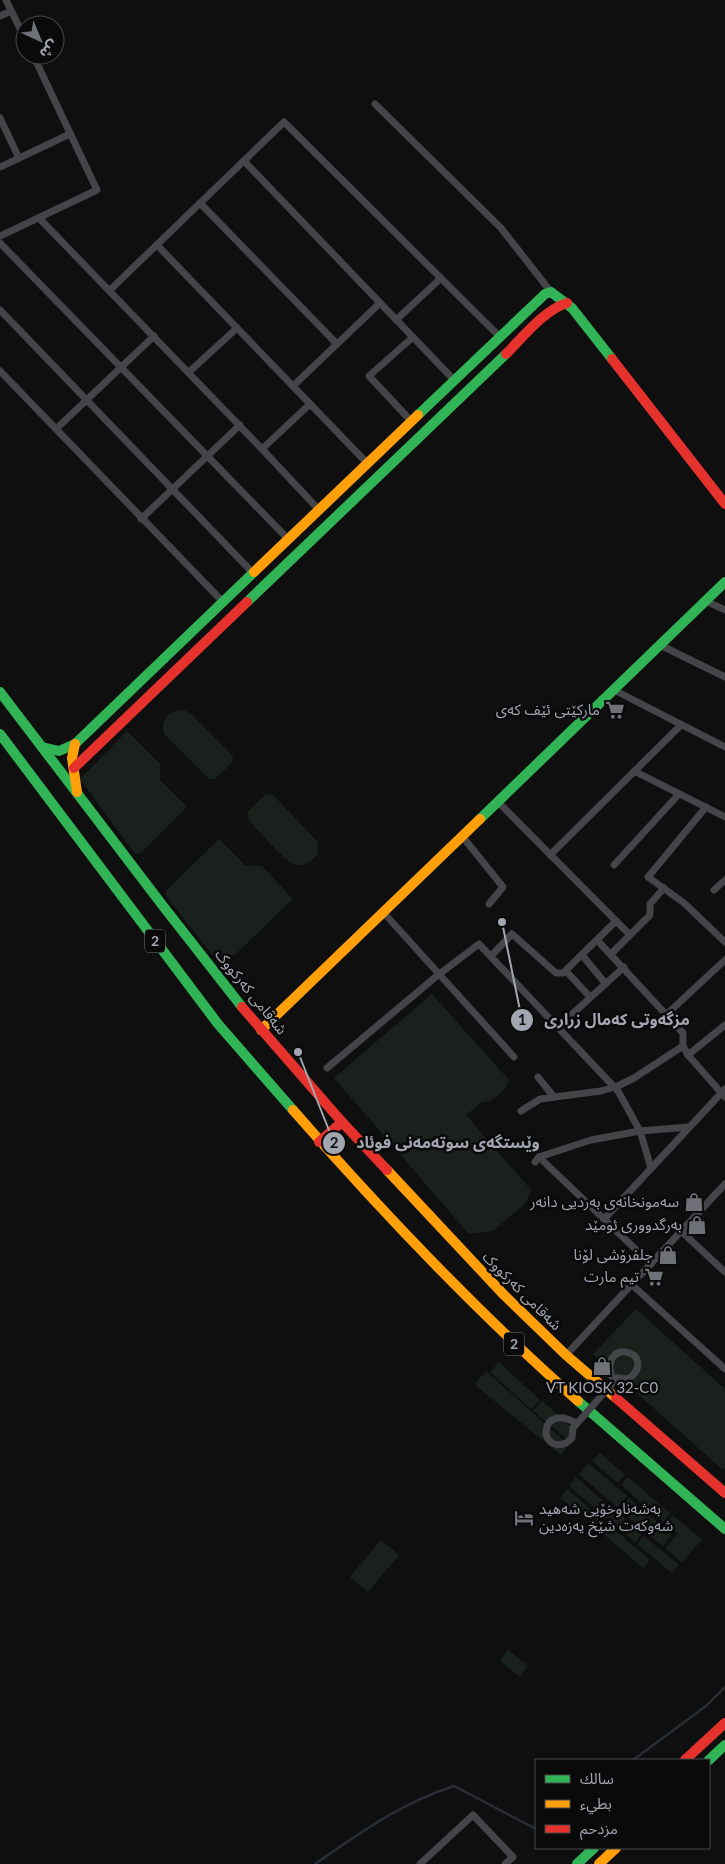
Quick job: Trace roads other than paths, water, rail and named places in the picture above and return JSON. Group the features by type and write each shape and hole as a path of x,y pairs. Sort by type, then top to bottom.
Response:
{"main road":[{"path":"42,747 59,751 75,744 545,294 551,292 567,303 639,392 725,504"},
{"path":"74,768 548,313 557,306 567,303"},
{"path":"423,412 433,423"},
{"path":"274,554 285,566"},
{"path":"260,1030 725,582"},
{"name":"شەقامی کەرکووک","path":"0,692 260,1030 342,1122 504,1295 566,1355 725,1493"},
{"name":"2","path":"0,734 218,1024 319,1142 456,1286 529,1358 725,1529"},
{"path":"75,744 72,758 77,792"},
{"path":"319,1142 342,1122"},
{"path":"686,1759 725,1723"},
{"path":"710,1759 725,1745"},
{"path":"577,1864 593,1849"},
{"path":"599,1864 615,1849"}],"street":[{"path":"6,0 15,18"},
{"path":"0,16 11,10"},
{"path":"0,236 97,190 38,65"},
{"path":"375,104 501,228 551,292"},
{"path":"0,118 19,158"},
{"path":"110,290 284,122 500,337"},
{"path":"0,167 70,134"},
{"path":"244,161 455,381"},
{"path":"200,203 337,344"},
{"path":"39,218 240,425 320,511"},
{"path":"0,243 289,540"},
{"path":"157,245 368,464"},
{"path":"396,320 441,278"},
{"path":"293,386 380,303"},
{"path":"0,310 254,574"},
{"path":"189,372 237,328"},
{"path":"56,429 154,336"},
{"path":"412,422 369,376 413,337"},
{"path":"0,371 224,603"},
{"path":"262,449 310,404"},
{"path":"141,519 240,425"},
{"path":"706,601 725,610"},
{"path":"660,645 725,677"},
{"path":"614,690 725,747"},
{"path":"550,854 681,725"},
{"path":"634,771 725,817"},
{"path":"614,865 679,794"},
{"path":"498,802 630,935"},
{"path":"706,807 648,877 684,902 725,942"},
{"path":"462,836 503,887 488,904"},
{"path":"714,890 725,880"},
{"path":"612,954 650,915 650,904 664,888"},
{"path":"383,912 514,1057"},
{"path":"491,956 512,934 556,973 566,971 616,921"},
{"path":"597,940 683,1032 683,1046 688,1055 724,1094 689,1127 604,1219"},
{"path":"327,1068 438,975 479,944 614,1087 640,1131 652,1168"},
{"path":"582,955 605,983"},
{"path":"667,1014 725,960"},
{"path":"558,1027 624,967"},
{"path":"566,971 590,997"},
{"path":"688,1055 725,1025"},
{"path":"521,1111 540,1099 601,1091 614,1087 634,1078 683,1046"},
{"path":"538,1077 554,1097"},
{"path":"651,1264 604,1219 537,1160 591,1140 640,1131 689,1127"},
{"path":"566,1355 725,1184"},
{"path":"681,1231 725,1272"},
{"path":"632,1284 725,1369"},
{"path":"574,1422 564,1417 554,1418 546,1430 548,1440 559,1446 572,1438 573,1428 617,1378 628,1379 632,1376 638,1367 635,1356 626,1352 616,1354 610,1361 612,1378"},
{"path":"420,1864 473,1815 513,1857 505,1864"}],"waterway":[{"path":"634,1759 706,1706 725,1687"},
{"path":"315,1864 365,1830 399,1810 454,1786 535,1828"}],"place":[{"name":"مارکێتی ئێف کەی","path":"615,710"},
{"name":"مزگەوتی کەمال زراری","path":"502,922"},
{"name":"وێستگەی سوتەمەنی فوئاد","path":"298,1052"},
{"name":"سەمونخانەی بەردیی دانەر","path":"694,1202"},
{"name":"بەرگدووری ئومێد","path":"697,1225"},
{"name":"جلفرۆشی لۆنا","path":"668,1255"},
{"name":"تیم مارت","path":"654,1277"},
{"name":"VT KIOSK 32-C0","path":"602,1366"},
{"name":"بەشەناوخۆیی شەهید شەوکەت شێخ یەزەدین","path":"524,1518"}]}
